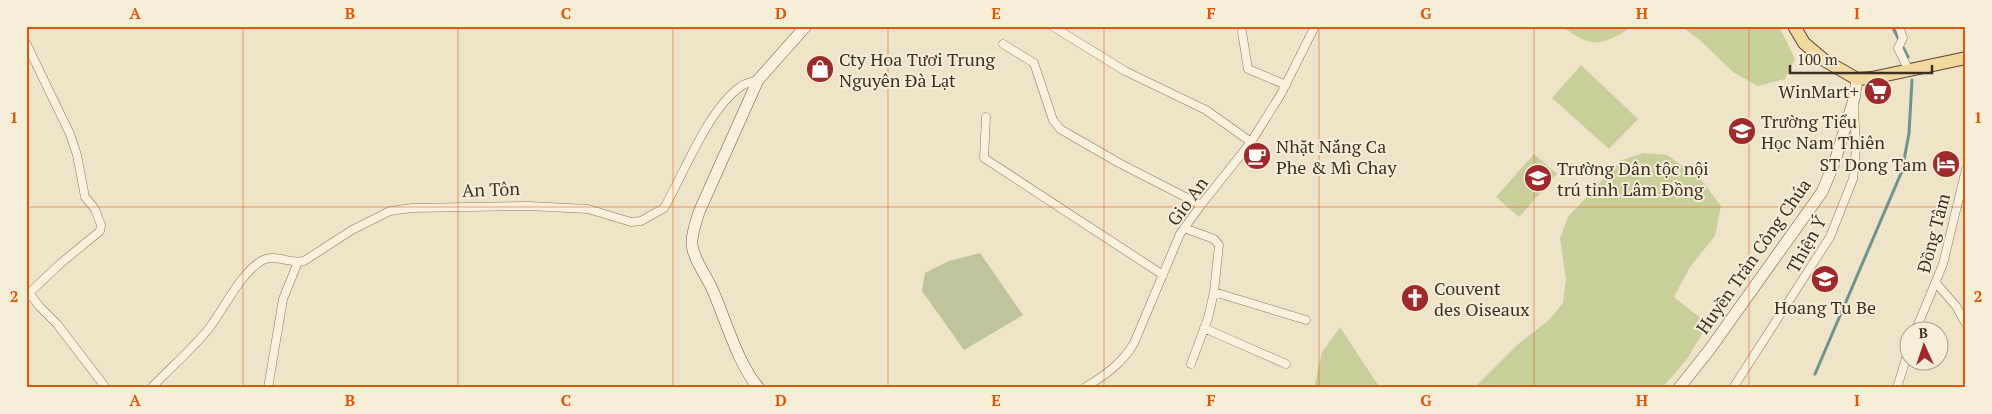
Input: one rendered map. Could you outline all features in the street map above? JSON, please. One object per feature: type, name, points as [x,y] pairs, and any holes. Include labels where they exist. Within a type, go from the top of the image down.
[{"type":"main road","name":"An Tôn","points":[[758,80],[806,26]]},
{"type":"main road","points":[[1794,26],[1804,42],[1824,60],[1857,79],[1872,78],[1966,58]]},
{"type":"main road","name":"Huyền Trân Công Chúa","points":[[1680,388],[1716,341],[1822,192],[1835,161],[1854,98],[1857,79]]},
{"type":"main road","points":[[758,80],[699,212],[692,234],[692,245],[741,358],[752,381],[759,388]]},
{"type":"street","points":[[1052,26],[1124,71],[1206,110],[1251,142]]},
{"type":"street","name":"Gio An","points":[[1084,388],[1114,368],[1127,356],[1180,234],[1251,142],[1286,85],[1315,26]]},
{"type":"street","points":[[1899,26],[1903,38],[1898,48],[1908,70]]},
{"type":"street","points":[[1242,32],[1248,69],[1286,85]]},
{"type":"street","points":[[26,43],[70,134],[77,155],[85,197],[95,209],[101,225],[100,231],[61,263],[28,294],[57,324],[106,388]]},
{"type":"street","points":[[1003,44],[1034,63],[1053,120],[1060,129],[1119,163],[1201,205]]},
{"type":"street","name":"An Tôn","points":[[298,262],[380,215],[390,211],[412,208],[529,206],[588,209],[631,222],[641,221],[664,208],[709,124],[725,102],[741,86],[758,80]]},
{"type":"street","name":"Thiện Ý","points":[[1733,388],[1830,237],[1854,179],[1856,167],[1854,98]]},
{"type":"street","points":[[986,117],[984,158],[1163,275]]},
{"type":"street","name":"Đồng Tâm","points":[[1919,322],[1943,264],[1966,169]]},
{"type":"street","points":[[1184,228],[1214,239],[1219,245],[1214,292],[1204,328],[1190,364]]},
{"type":"street","points":[[151,388],[209,328],[246,275],[263,260],[271,258],[298,262],[283,299],[268,388]]},
{"type":"street","points":[[1936,283],[1956,306],[1966,324]]},
{"type":"street","points":[[1214,292],[1306,320]]},
{"type":"street","points":[[1204,328],[1286,364]]},
{"type":"street","points":[[1897,388],[1902,372]]},
{"type":"green space","points":[[1562,26],[1633,26],[1613,38],[1597,42],[1581,39]]},
{"type":"green space","points":[[1681,26],[1779,26],[1795,59],[1785,79],[1758,86],[1733,72],[1701,41]]},
{"type":"green space","points":[[1581,65],[1638,119],[1609,149],[1552,98]]},
{"type":"green space","points":[[1643,153],[1667,155],[1700,178],[1721,206],[1715,236],[1690,267],[1674,297],[1708,324],[1687,359],[1662,388],[1474,388],[1517,345],[1549,320],[1563,303],[1566,279],[1560,238],[1568,217],[1620,161]]},
{"type":"green space","points":[[1534,154],[1557,174],[1519,217],[1496,197]]},
{"type":"green space","points":[[980,253],[1023,315],[964,350],[922,291],[925,273],[949,261]]},
{"type":"green space","points":[[1340,327],[1380,388],[1314,388],[1322,352]]},
{"type":"waterway","points":[[1892,26],[1908,57]]},
{"type":"waterway","points":[[1815,374],[1902,171],[1909,133],[1912,80]]},
{"type":"place","name":"Cty Hoa Tươi Trung Nguyên Đà Lạt","points":[[820,69]]},
{"type":"place","name":"WinMart+","points":[[1878,91]]},
{"type":"place","name":"Trường Tiểu Học Nam Thiên","points":[[1742,131]]},
{"type":"place","name":"Nhặt Nắng Ca Phe & Mì Chay","points":[[1257,156]]},
{"type":"place","name":"ST Dong Tam","points":[[1946,164]]},
{"type":"place","name":"Trường Dân tộc nội trú tỉnh Lâm Đồng","points":[[1538,178]]},
{"type":"place","name":"Hoang Tu Be","points":[[1825,279]]},
{"type":"place","name":"Couvent des Oiseaux","points":[[1415,298]]}]
